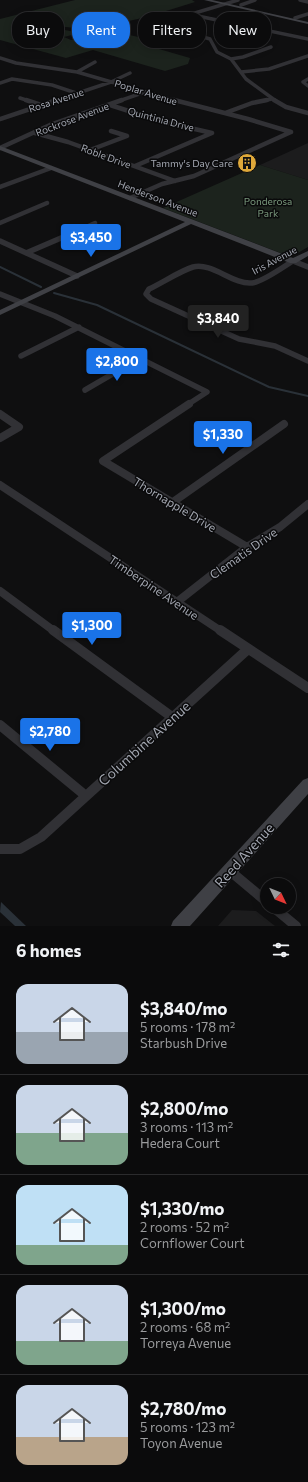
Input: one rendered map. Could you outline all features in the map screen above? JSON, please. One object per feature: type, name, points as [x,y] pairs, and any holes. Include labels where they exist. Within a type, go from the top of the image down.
[{"type":"street","points":[[206,0],[308,23]]},
{"type":"street","points":[[199,12],[238,0]]},
{"type":"street","points":[[241,5],[255,0]]},
{"type":"street","points":[[300,0],[308,2]]},
{"type":"street","points":[[295,18],[308,15]]},
{"type":"street","points":[[206,17],[308,39]]},
{"type":"street","points":[[206,37],[208,38],[217,52],[231,59],[246,79],[272,99],[286,107],[308,113]]},
{"type":"street","points":[[231,59],[243,57],[268,48]]},
{"type":"street","points":[[241,72],[269,69],[308,56]]},
{"type":"street","name":"Poplar Avenue","points":[[0,58],[16,63],[77,72],[291,132],[194,176],[176,181]]},
{"type":"street","points":[[16,63],[26,58]]},
{"type":"street","points":[[77,72],[95,62]]},
{"type":"street","name":"Rosa Avenue","points":[[1,117],[111,82],[130,73]]},
{"type":"street","points":[[0,83],[12,79],[52,85],[76,93]]},
{"type":"street","points":[[308,79],[302,82],[308,86]]},
{"type":"street","name":"Rockrose Avenue","points":[[0,148],[50,125],[146,92]]},
{"type":"street","points":[[20,98],[41,105]]},
{"type":"street","points":[[225,113],[252,103],[272,99]]},
{"type":"street","name":"Quintinia Drive","points":[[110,105],[160,121],[212,133],[135,166]]},
{"type":"street","points":[[90,150],[127,136],[111,131]]},
{"type":"street","name":"Roble Drive","points":[[35,133],[68,142],[176,181]]},
{"type":"street","name":"Henderson Avenue","points":[[0,148],[308,267]]},
{"type":"street","points":[[0,187],[51,168]]},
{"type":"street","points":[[130,198],[162,184],[176,181]]},
{"type":"street","points":[[0,223],[47,203]]},
{"type":"street","points":[[0,313],[190,222]]},
{"type":"street","points":[[26,253],[95,223]]},
{"type":"street","points":[[0,241],[77,276]]},
{"type":"street","name":"Iris Avenue","points":[[308,253],[259,281],[249,283],[239,281],[207,268],[198,267],[189,269],[150,289],[146,294],[152,299],[238,339],[276,346],[308,361]]},
{"type":"street","points":[[0,294],[55,316],[140,358]]},
{"type":"street","points":[[21,356],[79,327]]},
{"type":"street","points":[[85,390],[140,358]]},
{"type":"street","name":"Thornapple Drive","points":[[140,358],[207,392],[103,461],[247,547]]},
{"type":"street","points":[[0,414],[14,422],[19,427],[0,438]]},
{"type":"street","points":[[173,502],[284,424]]},
{"type":"street","name":"Timberpine Avenue","points":[[0,485],[308,688]]},
{"type":"street","name":"Clematis Drive","points":[[177,602],[247,547],[280,527],[308,504]]},
{"type":"street","points":[[0,591],[172,717]]},
{"type":"street","name":"Columbine Avenue","points":[[0,849],[20,849],[41,837],[248,649]]},
{"type":"street","points":[[0,725],[86,796]]},
{"type":"street","name":"Reed Avenue","points":[[179,926],[308,784]]},
{"type":"street","points":[[230,871],[260,896]]},
{"type":"street","points":[[281,914],[296,926]]},
{"type":"shaded area","points":[[308,143],[308,180],[260,165]]},
{"type":"shaded area","points":[[1,902],[26,926],[15,926],[0,912]]},
{"type":"shaded area","points":[[232,910],[256,911],[275,926],[218,926]]},
{"type":"green space","points":[[75,0],[192,0],[195,2],[161,12],[138,12],[138,18],[130,20],[130,12],[72,12],[72,28],[64,27],[64,12],[28,12]]},
{"type":"green space","points":[[12,16],[12,43],[0,40],[0,19]]},
{"type":"green space","points":[[64,30],[72,31],[72,35],[64,37]]},
{"type":"green space","points":[[130,35],[138,37],[138,48],[159,48],[190,58],[188,64],[165,71],[93,50],[66,58],[29,48],[64,48],[64,37],[72,40],[72,48],[130,48]]},
{"type":"green space","name":"Ponderosa Park","points":[[260,165],[308,180],[308,247],[291,257],[163,208]]},
{"type":"waterway","points":[[0,267],[41,287]]},
{"type":"waterway","points":[[54,293],[97,305],[269,387],[308,396]]},
{"type":"place","name":"Tammy's Day Care","points":[[247,163]]}]
